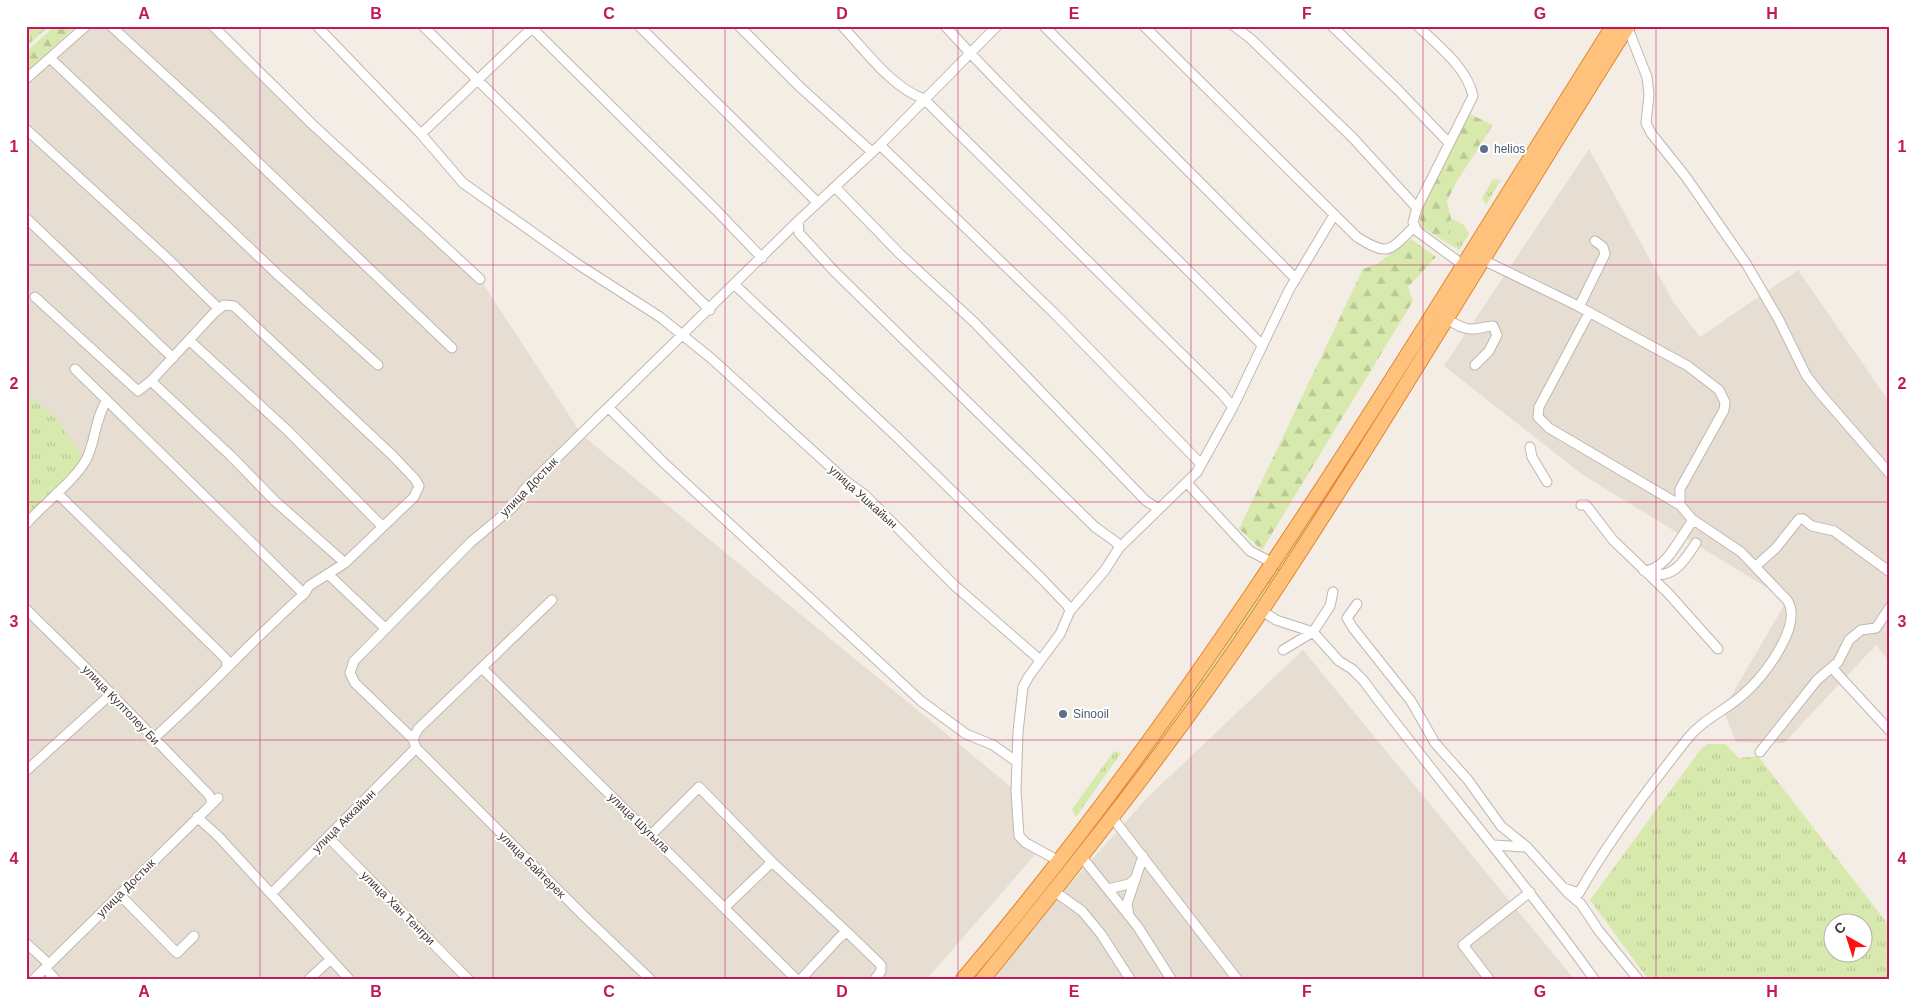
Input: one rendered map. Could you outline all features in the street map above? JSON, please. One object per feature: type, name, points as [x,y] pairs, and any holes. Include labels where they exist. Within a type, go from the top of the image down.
[{"type":"highway","points":[[983,979],[1054,891],[1070,858],[1273,563],[1613,26]]},
{"type":"highway","points":[[963,979],[1070,858],[1112,817],[1166,746],[1262,610],[1345,482],[1628,26]]},
{"type":"street","points":[[26,79],[86,26]]},
{"type":"street","points":[[111,26],[220,126],[452,348]]},
{"type":"street","points":[[212,26],[312,124],[480,279]]},
{"type":"street","name":"улица Ушкайын","points":[[317,26],[421,134],[464,183],[576,263],[660,317],[683,336],[738,382],[847,482],[864,495],[954,584],[1040,660]]},
{"type":"street","points":[[423,26],[710,310]]},
{"type":"street","points":[[639,26],[817,202]]},
{"type":"street","points":[[739,26],[800,87],[872,152]]},
{"type":"street","points":[[842,26],[899,85],[910,94],[924,99],[1233,407]]},
{"type":"street","points":[[945,26],[1020,107],[1070,152],[1262,345]]},
{"type":"street","name":"улица Достык","points":[[413,739],[355,683],[350,673],[354,661],[471,542],[513,507],[524,490],[735,286],[817,202],[880,145],[997,26]]},
{"type":"street","points":[[1044,26],[1296,279]]},
{"type":"street","points":[[1144,26],[1334,215],[1357,237],[1377,250],[1394,246],[1414,227],[1416,208],[1473,96],[1471,87],[1450,57],[1418,26]]},
{"type":"street","points":[[1234,26],[1346,131],[1400,187],[1416,208]]},
{"type":"street","points":[[1332,26],[1398,90],[1449,144]]},
{"type":"street","points":[[1628,26],[1647,76],[1646,123],[1651,133],[1686,177],[1747,266],[1806,374],[1819,392],[1890,474]]},
{"type":"street","points":[[421,134],[532,27],[762,258]]},
{"type":"street","points":[[50,58],[278,275],[378,365]]},
{"type":"street","points":[[26,129],[220,309]]},
{"type":"street","points":[[880,145],[1054,313],[1201,464]]},
{"type":"street","points":[[835,187],[900,254],[974,322],[1146,501],[1159,509]]},
{"type":"street","points":[[1171,979],[1130,916],[1108,889],[1070,858],[1026,844],[1019,836],[1016,790],[1023,687],[1040,660],[1060,634],[1070,611],[1105,570],[1119,548],[1187,483],[1201,464],[1233,407],[1262,345],[1314,245],[1334,215]]},
{"type":"street","points":[[26,218],[173,358]]},
{"type":"street","points":[[798,221],[799,233],[834,271],[1095,527],[1116,542],[1119,548]]},
{"type":"street","points":[[1414,227],[1463,265]]},
{"type":"street","points":[[1579,307],[1605,254],[1603,247],[1595,241]]},
{"type":"street","points":[[1483,260],[1579,307],[1688,366],[1709,380],[1718,390],[1725,402],[1724,410],[1680,488],[1680,505]]},
{"type":"street","points":[[735,286],[900,440],[1041,578],[1067,605],[1070,611]]},
{"type":"street","points":[[35,297],[130,386],[138,391],[151,381],[224,305],[234,306],[392,455],[415,479],[419,486],[414,497],[345,562],[309,586],[304,594],[262,631],[154,738]]},
{"type":"street","points":[[1564,888],[1579,893],[1617,836],[1690,736],[1707,720],[1747,691],[1772,661],[1790,628],[1792,606],[1741,552],[1692,519],[1680,505],[1549,428],[1538,416],[1539,407],[1589,313]]},
{"type":"street","points":[[1446,319],[1464,328],[1474,330],[1482,326],[1493,326],[1497,335],[1489,351],[1475,365]]},
{"type":"street","points":[[190,341],[287,430],[382,526]]},
{"type":"street","points":[[76,369],[304,594]]},
{"type":"street","points":[[151,381],[231,456],[275,501],[345,562]]},
{"type":"street","points":[[26,524],[58,493],[86,460],[99,412],[107,400]]},
{"type":"street","points":[[609,408],[664,463],[921,701],[966,734],[993,745],[1017,762]]},
{"type":"street","points":[[1530,447],[1532,457],[1547,482]]},
{"type":"street","points":[[1187,483],[1250,551],[1273,563]]},
{"type":"street","points":[[58,493],[226,659],[227,666]]},
{"type":"street","points":[[1581,505],[1586,505],[1613,540],[1668,593],[1718,648]]},
{"type":"street","points":[[1756,566],[1776,548],[1799,520],[1803,519],[1812,526],[1834,531],[1890,572]]},
{"type":"street","points":[[1644,571],[1657,568],[1664,561],[1691,523]]},
{"type":"street","points":[[1644,571],[1664,575],[1673,571],[1682,564],[1696,543]]},
{"type":"street","points":[[328,574],[386,629]]},
{"type":"street","points":[[1283,650],[1313,632],[1330,606],[1332,592]]},
{"type":"street","points":[[416,748],[413,739],[418,729],[552,600]]},
{"type":"street","points":[[1357,604],[1347,618],[1411,701],[1435,743],[1468,780],[1501,826],[1527,847],[1581,904],[1599,931],[1638,979]]},
{"type":"street","points":[[1760,752],[1817,680],[1838,662],[1849,640],[1861,630],[1876,628],[1890,607]]},
{"type":"street","name":"улица Култолеу Би","points":[[26,609],[215,800]]},
{"type":"street","points":[[1262,610],[1276,620],[1313,632],[1339,661],[1352,669],[1363,680],[1427,765],[1494,845],[1594,979]]},
{"type":"street","name":"улица Шугыла","points":[[482,668],[796,979]]},
{"type":"street","points":[[1832,668],[1890,731]]},
{"type":"street","points":[[27,768],[111,694]]},
{"type":"street","name":"улица Аккайын","points":[[271,894],[416,748]]},
{"type":"street","name":"улица Байтерек","points":[[416,748],[584,916],[650,979]]},
{"type":"street","points":[[652,835],[699,787],[772,862],[837,920],[847,932],[851,933],[881,965],[875,979]]},
{"type":"street","name":"улица Достык","points":[[34,979],[215,800]]},
{"type":"street","points":[[197,817],[350,979]]},
{"type":"street","points":[[1112,817],[1237,979]]},
{"type":"street","name":"улица Хан Тенгри","points":[[328,837],[468,979]]},
{"type":"street","points":[[1494,845],[1527,847]]},
{"type":"street","points":[[1130,916],[1128,904],[1143,856]]},
{"type":"street","points":[[725,907],[772,862]]},
{"type":"street","points":[[1108,889],[1129,884],[1137,878]]},
{"type":"street","points":[[1054,891],[1082,911],[1101,934],[1130,979]]},
{"type":"street","points":[[1489,979],[1463,945],[1530,892]]},
{"type":"street","points":[[119,894],[177,953],[194,936]]},
{"type":"street","points":[[801,979],[840,937],[847,932]]},
{"type":"street","points":[[26,943],[47,966],[55,979]]},
{"type":"street","points":[[309,979],[331,959]]},
{"type":"shaded area","points":[[86,26],[222,26],[244,56],[480,279],[582,435],[1016,791],[1019,836],[1040,849],[927,979],[26,979],[26,79]]},
{"type":"shaded area","points":[[1589,149],[1674,303],[1700,337],[1798,270],[1890,403],[1890,663],[1876,645],[1784,743],[1736,742],[1723,710],[1787,600],[1583,475],[1444,366]]},
{"type":"shaded area","points":[[1303,650],[1574,979],[985,979],[1148,797]]},
{"type":"green space","points":[[26,26],[49,26],[26,47]]},
{"type":"green space","points":[[55,26],[76,26],[26,74],[26,52]]},
{"type":"green space","points":[[1470,114],[1493,125],[1457,181],[1447,201],[1451,218],[1446,239],[1436,236],[1421,226],[1419,212]]},
{"type":"green space","points":[[1493,179],[1501,180],[1486,205],[1482,198]]},
{"type":"green space","points":[[1451,218],[1464,225],[1469,234],[1459,250],[1436,236],[1446,239]]},
{"type":"green space","points":[[1411,239],[1436,257],[1408,287],[1413,301],[1262,550],[1239,529],[1363,269],[1377,264]]},
{"type":"green space","points":[[1469,263],[1474,265],[1339,480],[1234,639],[1147,759],[1094,826],[1250,604]]},
{"type":"green space","points":[[26,393],[59,421],[83,459],[26,521]]},
{"type":"green space","points":[[1708,744],[1725,744],[1739,758],[1758,756],[1890,927],[1890,979],[1648,979],[1590,900],[1701,749]]},
{"type":"green space","points":[[1114,751],[1121,753],[1076,817],[1072,809]]},
{"type":"place","name":"helios","points":[[1484,149]]},
{"type":"place","name":"Sinooil","points":[[1063,714]]}]
